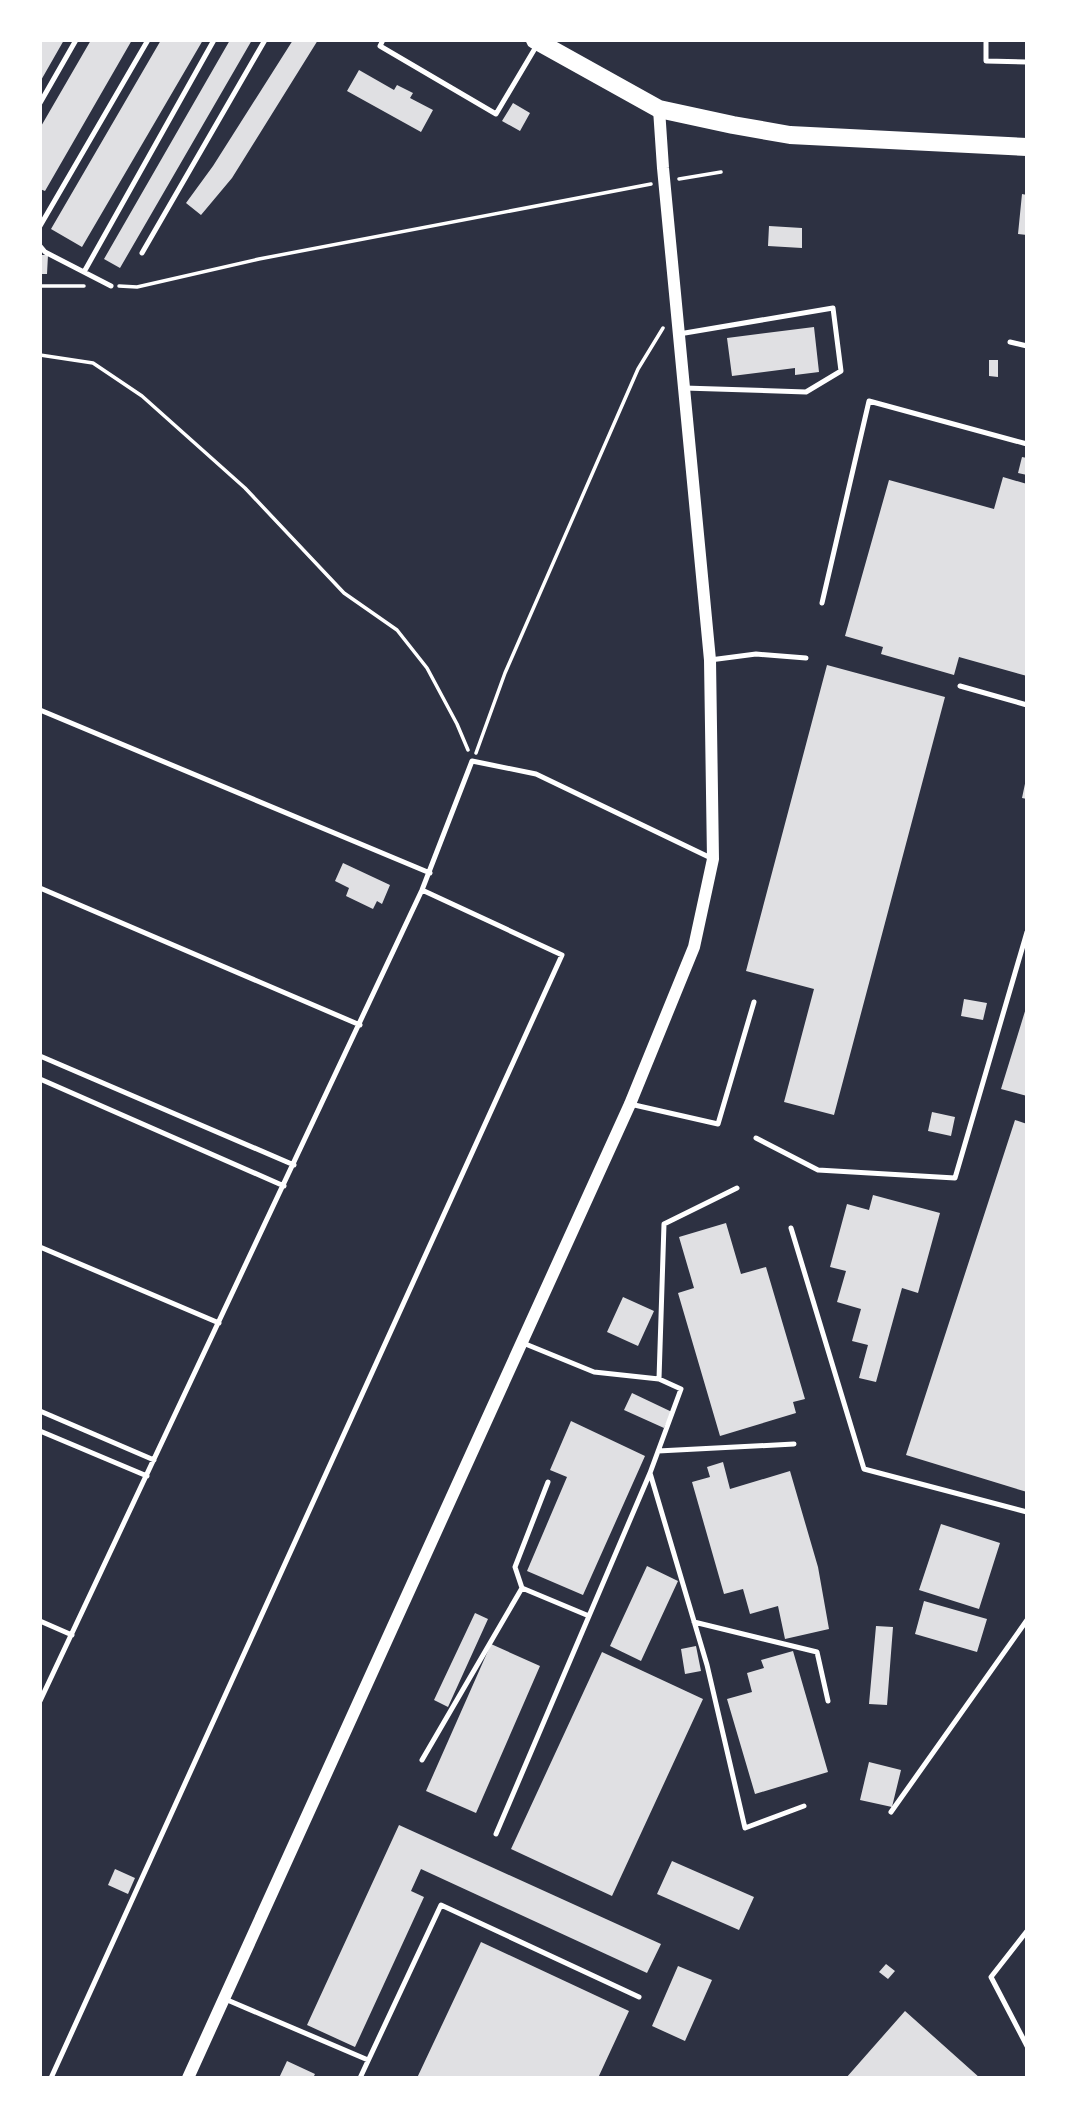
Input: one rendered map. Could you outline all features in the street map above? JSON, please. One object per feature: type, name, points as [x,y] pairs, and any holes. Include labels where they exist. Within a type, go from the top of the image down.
[{"type":"main road","points":[[536,41],[659,108],[733,125],[790,135],[1027,147]]},
{"type":"street","points":[[188,2078],[630,1104],[694,947],[713,859],[710,660],[659,108]]},
{"type":"lane","points":[[40,103],[76,40]]},
{"type":"lane","points":[[40,226],[149,40]]},
{"type":"lane","points":[[84,272],[214,40]]},
{"type":"lane","points":[[142,253],[265,40]]},
{"type":"lane","points":[[383,40],[380,46],[496,114],[536,41]]},
{"type":"lane","points":[[986,40],[986,61],[1027,62]]},
{"type":"lane","points":[[40,246],[43,251],[111,286]]},
{"type":"lane","points":[[679,334],[833,309],[841,371],[806,392],[684,388]]},
{"type":"lane","points":[[1010,342],[1027,346]]},
{"type":"lane","points":[[822,603],[869,401],[1027,444]]},
{"type":"lane","points":[[710,660],[756,654],[806,659]]},
{"type":"lane","points":[[960,686],[1027,705]]},
{"type":"lane","points":[[40,710],[430,873]]},
{"type":"lane","points":[[40,1701],[430,873],[472,761],[536,774],[713,859]]},
{"type":"lane","points":[[40,888],[360,1025]]},
{"type":"lane","points":[[51,2078],[562,956],[422,890]]},
{"type":"lane","points":[[755,1138],[818,1170],[954,1178],[1027,932]]},
{"type":"lane","points":[[630,1104],[718,1124],[754,1002]]},
{"type":"lane","points":[[40,1056],[293,1165]]},
{"type":"lane","points":[[40,1079],[284,1186]]},
{"type":"lane","points":[[659,1379],[664,1224],[737,1188]]},
{"type":"lane","points":[[791,1228],[864,1469],[1027,1512]]},
{"type":"lane","points":[[40,1247],[219,1323]]},
{"type":"lane","points":[[496,1835],[650,1473],[681,1389],[659,1379],[594,1372],[523,1343]]},
{"type":"lane","points":[[40,1411],[154,1460]]},
{"type":"lane","points":[[40,1431],[147,1476]]},
{"type":"lane","points":[[658,1451],[794,1444]]},
{"type":"lane","points":[[650,1473],[707,1665],[745,1828],[804,1807]]},
{"type":"lane","points":[[422,1760],[522,1588],[515,1567],[548,1482]]},
{"type":"lane","points":[[522,1588],[589,1616]]},
{"type":"lane","points":[[891,1812],[1027,1620]]},
{"type":"lane","points":[[40,1621],[72,1634]]},
{"type":"lane","points":[[694,1622],[817,1652],[828,1701]]},
{"type":"lane","points":[[360,2078],[441,1905],[639,1997]]},
{"type":"lane","points":[[1027,1931],[991,1976],[1027,2046]]},
{"type":"lane","points":[[225,1998],[368,2060]]},
{"type":"path","points":[[40,286],[137,287],[259,259],[721,172]]},
{"type":"path","points":[[472,761],[505,673],[638,369],[676,307]]},
{"type":"path","points":[[40,355],[93,363],[142,396],[245,488],[344,593],[397,630],[427,668],[457,724],[472,761]]},
{"type":"building","points":[[40,40],[64,40],[40,82]]},
{"type":"building","points":[[91,40],[132,40],[45,191],[40,189],[40,128]]},
{"type":"building","points":[[161,40],[203,40],[82,247],[51,229]]},
{"type":"building","points":[[230,40],[252,40],[120,268],[104,259]]},
{"type":"building","points":[[293,40],[318,40],[232,178],[201,215],[186,203],[213,166]]},
{"type":"building","points":[[359,70],[394,90],[397,85],[413,93],[410,98],[433,110],[421,132],[347,91]]},
{"type":"building","points":[[513,103],[530,113],[520,131],[502,121]]},
{"type":"building","points":[[1022,194],[1027,195],[1027,235],[1018,234]]},
{"type":"building","points":[[769,226],[802,228],[802,248],[768,246]]},
{"type":"building","points":[[40,255],[48,255],[47,274],[40,274]]},
{"type":"building","points":[[814,327],[819,372],[795,375],[795,368],[732,376],[727,338]]},
{"type":"building","points":[[989,360],[998,360],[998,377],[989,376]]},
{"type":"building","points":[[1022,457],[1027,458],[1027,475],[1018,473]]},
{"type":"building","points":[[1003,477],[1027,484],[1027,676],[959,657],[954,675],[881,654],[883,647],[845,636],[889,480],[994,509]]},
{"type":"building","points":[[827,665],[945,697],[834,1115],[784,1102],[814,989],[746,971]]},
{"type":"building","points":[[1027,779],[1027,799],[1022,798]]},
{"type":"building","points":[[343,863],[390,885],[382,904],[377,901],[373,909],[346,896],[349,888],[335,881]]},
{"type":"building","points":[[964,999],[987,1003],[983,1020],[961,1016]]},
{"type":"building","points":[[1027,1008],[1027,1096],[1001,1089]]},
{"type":"building","points":[[932,1112],[955,1117],[951,1136],[928,1131]]},
{"type":"building","points":[[1015,1120],[1027,1124],[1027,1492],[906,1455]]},
{"type":"building","points":[[873,1195],[940,1213],[918,1293],[902,1288],[876,1382],[859,1378],[868,1345],[852,1341],[861,1309],[837,1302],[846,1271],[830,1267],[847,1204],[869,1210]]},
{"type":"building","points":[[726,1223],[741,1274],[766,1267],[805,1399],[793,1402],[796,1413],[720,1436],[678,1293],[694,1288],[679,1237]]},
{"type":"building","points":[[623,1297],[654,1311],[638,1346],[607,1332]]},
{"type":"building","points":[[632,1393],[672,1412],[664,1428],[624,1410]]},
{"type":"building","points":[[571,1421],[645,1456],[583,1595],[527,1571],[567,1477],[550,1470]]},
{"type":"building","points":[[723,1462],[730,1489],[790,1471],[818,1567],[829,1629],[785,1639],[778,1606],[750,1614],[743,1589],[724,1594],[692,1482],[710,1477],[707,1467]]},
{"type":"building","points":[[941,1524],[1000,1543],[979,1609],[919,1590]]},
{"type":"building","points":[[647,1566],[678,1581],[641,1661],[610,1646]]},
{"type":"building","points":[[924,1601],[987,1619],[977,1652],[915,1634]]},
{"type":"building","points":[[475,1613],[488,1619],[448,1707],[434,1700]]},
{"type":"building","points":[[876,1626],[893,1627],[887,1705],[869,1704]]},
{"type":"building","points":[[491,1644],[540,1666],[476,1813],[426,1791]]},
{"type":"building","points":[[696,1646],[701,1671],[685,1674],[681,1649]]},
{"type":"building","points":[[793,1651],[828,1772],[755,1794],[727,1699],[752,1692],[747,1673],[764,1668],[761,1660]]},
{"type":"building","points":[[602,1652],[703,1699],[612,1896],[511,1849]]},
{"type":"building","points":[[869,1762],[901,1770],[892,1807],[860,1800]]},
{"type":"building","points":[[399,1825],[661,1944],[647,1973],[421,1869],[411,1891],[424,1897],[355,2047],[307,2025]]},
{"type":"building","points":[[672,1861],[754,1897],[739,1930],[657,1894]]},
{"type":"building","points":[[115,1869],[135,1878],[128,1894],[108,1885]]},
{"type":"building","points":[[481,1942],[629,2011],[598,2078],[417,2078]]},
{"type":"building","points":[[886,1964],[895,1971],[888,1979],[879,1972]]},
{"type":"building","points":[[678,1966],[712,1980],[685,2041],[652,2026]]},
{"type":"building","points":[[905,2011],[980,2078],[846,2078]]},
{"type":"building","points":[[287,2061],[315,2074],[313,2078],[279,2078]]}]
